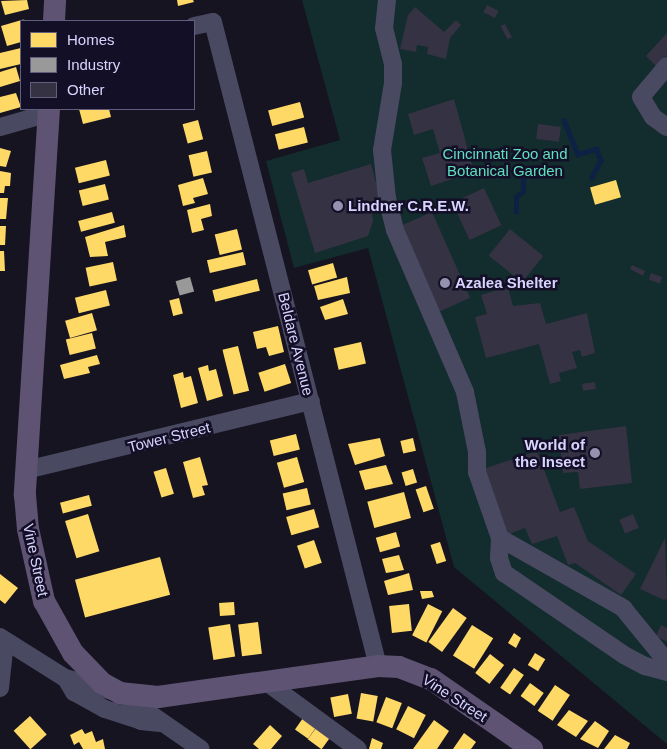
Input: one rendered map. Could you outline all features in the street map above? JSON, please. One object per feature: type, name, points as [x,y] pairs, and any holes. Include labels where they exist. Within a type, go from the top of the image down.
[{"type":"main road","points":[[54,20],[55,0]]},
{"type":"main road","name":"Vine Street","points":[[49,111],[26,470],[28,529],[44,601],[72,653],[102,683],[120,693],[158,697],[378,666],[399,667],[431,679],[532,749]]},
{"type":"street","points":[[386,0],[384,28],[393,64],[393,83],[382,150],[387,198],[396,230],[465,392],[477,452],[477,472],[500,538],[499,558],[504,573],[624,655],[645,666],[667,672]]},
{"type":"street","name":"Beldare Avenue","points":[[195,26],[213,22],[378,666]]},
{"type":"street","points":[[667,66],[641,97],[653,117],[667,127]]},
{"type":"street","points":[[0,127],[49,111]]},
{"type":"street","name":"Tower Street","points":[[26,470],[311,401]]},
{"type":"street","points":[[500,538],[623,608],[667,662]]},
{"type":"street","points":[[0,688],[3,639],[65,678],[120,693],[201,749]]},
{"type":"street","points":[[65,678],[74,692],[105,708],[141,721],[164,723]]},
{"type":"street","points":[[265,681],[358,749]]},
{"type":"green space","name":"Cincinnati Zoo and Botanical Garden","points":[[302,0],[667,0],[667,744],[454,567],[368,248],[294,268],[266,161],[340,140]]},
{"type":"building: Homes","points":[[27,0],[29,9],[5,15],[1,1]]},
{"type":"building: Homes","points":[[177,0],[193,0],[194,2],[178,6]]},
{"type":"building: Homes","points":[[20,20],[20,42],[7,46],[1,26]]},
{"type":"building: Homes","points":[[20,48],[20,64],[0,69],[0,53]]},
{"type":"building: Homes","points":[[16,67],[20,81],[0,87],[0,72]]},
{"type":"building: Homes","points":[[16,93],[20,107],[0,113],[0,97]]},
{"type":"building: Homes","points":[[300,102],[304,117],[272,126],[268,111]]},
{"type":"building: Homes","points":[[79,110],[109,110],[111,117],[83,124]]},
{"type":"building: Homes","points":[[198,120],[203,139],[188,143],[183,124]]},
{"type":"building: Homes","points":[[304,127],[308,143],[279,150],[275,134]]},
{"type":"building: Homes","points":[[0,148],[11,151],[6,167],[0,166]]},
{"type":"building: Homes","points":[[207,151],[212,172],[193,177],[188,155]]},
{"type":"building: Homes","points":[[106,160],[110,176],[79,183],[75,168]]},
{"type":"building: Homes","points":[[0,171],[11,173],[10,186],[5,186],[4,193],[0,193]]},
{"type":"building: Homes","points":[[203,178],[208,194],[193,198],[195,203],[183,206],[178,185]]},
{"type":"building: Homes","points":[[616,180],[621,197],[595,205],[590,187]]},
{"type":"building: Homes","points":[[105,184],[109,200],[83,206],[79,191]]},
{"type":"building: Homes","points":[[0,198],[8,198],[6,219],[0,219]]},
{"type":"building: Homes","points":[[210,204],[212,216],[201,219],[204,230],[192,233],[187,210]]},
{"type":"building: Homes","points":[[112,212],[115,223],[81,232],[78,221]]},
{"type":"building: Homes","points":[[124,225],[126,237],[105,242],[108,256],[90,257],[85,237]]},
{"type":"building: Homes","points":[[0,226],[6,226],[5,245],[0,245]]},
{"type":"building: Homes","points":[[237,229],[242,249],[220,255],[215,235]]},
{"type":"building: Homes","points":[[0,251],[4,251],[5,271],[0,271]]},
{"type":"building: Homes","points":[[243,252],[246,265],[210,273],[207,260]]},
{"type":"building: Homes","points":[[113,262],[117,281],[90,286],[86,268]]},
{"type":"building: Homes","points":[[333,263],[337,277],[312,285],[308,270]]},
{"type":"building: Homes","points":[[347,277],[350,293],[318,300],[314,286]]},
{"type":"building: Homes","points":[[257,279],[260,291],[215,302],[212,290]]},
{"type":"building: Homes","points":[[106,290],[110,306],[79,313],[75,298]]},
{"type":"building: Homes","points":[[179,298],[183,314],[173,316],[169,300]]},
{"type":"building: Homes","points":[[343,299],[348,314],[325,320],[320,307]]},
{"type":"building: Homes","points":[[92,313],[97,330],[70,338],[65,321]]},
{"type":"building: Homes","points":[[278,326],[284,352],[269,356],[266,347],[257,349],[253,332]]},
{"type":"building: Homes","points":[[92,333],[96,349],[70,355],[66,340]]},
{"type":"building: Homes","points":[[361,342],[366,363],[339,370],[334,348]]},
{"type":"building: Homes","points":[[238,346],[249,391],[234,395],[222,350]]},
{"type":"building: Homes","points":[[97,355],[100,364],[88,367],[90,373],[64,379],[60,365]]},
{"type":"building: Homes","points":[[285,364],[291,383],[265,392],[258,373]]},
{"type":"building: Homes","points":[[208,365],[209,371],[216,369],[223,396],[207,401],[198,368]]},
{"type":"building: Homes","points":[[183,372],[184,378],[191,376],[198,403],[181,408],[173,375]]},
{"type":"building: Homes","points":[[296,434],[300,450],[274,456],[270,441]]},
{"type":"building: Homes","points":[[380,438],[385,456],[355,465],[348,444]]},
{"type":"building: Homes","points":[[413,438],[416,451],[403,454],[400,441]]},
{"type":"building: Homes","points":[[200,457],[208,485],[202,486],[205,495],[193,498],[183,462]]},
{"type":"building: Homes","points":[[297,457],[304,482],[284,488],[277,463]]},
{"type":"building: Homes","points":[[386,465],[393,484],[365,490],[359,471]]},
{"type":"building: Homes","points":[[166,468],[174,494],[161,498],[154,472]]},
{"type":"building: Homes","points":[[413,469],[417,482],[406,486],[402,473]]},
{"type":"building: Homes","points":[[426,486],[434,509],[423,512],[416,490]]},
{"type":"building: Homes","points":[[307,488],[311,505],[286,510],[283,494]]},
{"type":"building: Homes","points":[[404,492],[411,518],[374,528],[367,502]]},
{"type":"building: Homes","points":[[89,495],[92,506],[63,513],[60,503]]},
{"type":"building: Homes","points":[[314,509],[319,527],[291,535],[286,517]]},
{"type":"building: Homes","points":[[88,514],[99,551],[76,558],[65,521]]},
{"type":"building: Homes","points":[[396,532],[400,546],[380,552],[376,538]]},
{"type":"building: Homes","points":[[314,540],[322,563],[305,569],[297,546]]},
{"type":"building: Homes","points":[[440,542],[446,561],[437,564],[430,545]]},
{"type":"building: Homes","points":[[399,555],[404,570],[386,573],[382,559]]},
{"type":"building: Homes","points":[[160,557],[170,595],[85,617],[75,580]]},
{"type":"building: Homes","points":[[409,573],[413,590],[388,595],[384,581]]},
{"type":"building: Homes","points":[[0,574],[18,588],[5,604],[0,600]]},
{"type":"building: Homes","points":[[420,591],[432,591],[434,597],[422,599]]},
{"type":"building: Homes","points":[[234,602],[235,615],[220,616],[219,603]]},
{"type":"building: Homes","points":[[409,604],[412,631],[392,633],[389,606]]},
{"type":"building: Homes","points":[[428,604],[442,611],[426,642],[412,635]]},
{"type":"building: Homes","points":[[453,608],[467,618],[442,652],[428,642]]},
{"type":"building: Homes","points":[[258,622],[262,654],[242,656],[238,624]]},
{"type":"building: Homes","points":[[230,624],[235,657],[213,660],[208,627]]},
{"type":"building: Homes","points":[[472,625],[493,638],[474,669],[453,656]]},
{"type":"building: Homes","points":[[514,633],[521,638],[516,648],[508,643]]},
{"type":"building: Homes","points":[[535,653],[545,659],[538,671],[528,665]]},
{"type":"building: Homes","points":[[490,654],[504,665],[489,684],[475,673]]},
{"type":"building: Homes","points":[[514,668],[524,675],[510,695],[500,688]]},
{"type":"building: Homes","points":[[530,683],[544,693],[534,706],[521,696]]},
{"type":"building: Homes","points":[[555,685],[570,695],[553,721],[538,711]]},
{"type":"building: Homes","points":[[361,693],[378,696],[373,722],[356,719]]},
{"type":"building: Homes","points":[[348,694],[352,714],[334,717],[330,697]]},
{"type":"building: Homes","points":[[386,697],[402,703],[392,728],[376,722]]},
{"type":"building: Homes","points":[[408,706],[426,715],[414,738],[396,729]]},
{"type":"building: Homes","points":[[569,710],[588,721],[576,737],[557,725]]},
{"type":"building: Homes","points":[[30,716],[47,735],[30,749],[14,731]]},
{"type":"building: Homes","points":[[303,718],[316,727],[308,739],[295,729]]},
{"type":"building: Homes","points":[[434,720],[449,731],[437,749],[413,749]]},
{"type":"building: Homes","points":[[595,721],[609,731],[598,748],[580,739]]},
{"type":"building: Homes","points":[[270,725],[282,736],[271,749],[259,749],[253,744]]},
{"type":"building: Homes","points":[[316,728],[330,738],[322,749],[308,739]]},
{"type":"building: Homes","points":[[82,729],[85,734],[92,731],[96,742],[103,739],[105,749],[83,749],[79,742],[74,745],[70,735]]},
{"type":"building: Homes","points":[[464,733],[476,742],[471,749],[453,749]]},
{"type":"building: Homes","points":[[615,735],[630,743],[627,749],[604,749]]},
{"type":"building: Homes","points":[[372,738],[383,743],[381,749],[369,749]]},
{"type":"building: Industry","points":[[190,277],[194,291],[180,296],[176,281]]},
{"type":"building: Other","points":[[487,5],[499,11],[495,18],[483,12]]},
{"type":"building: Other","points":[[415,7],[444,32],[456,20],[461,25],[450,38],[446,59],[427,54],[428,47],[417,45],[416,52],[400,49],[408,15]]},
{"type":"building: Other","points":[[505,24],[512,37],[508,40],[501,26]]},
{"type":"building: Other","points":[[667,33],[667,55],[656,66],[646,56]]},
{"type":"building: Other","points":[[454,99],[474,172],[431,186],[422,158],[440,153],[433,129],[414,135],[408,114]]},
{"type":"building: Other","points":[[538,124],[561,127],[559,142],[536,139]]},
{"type":"building: Other","name":"Lindner C.R.E.W.","points":[[371,164],[380,197],[372,214],[373,221],[368,236],[315,253],[291,173],[304,169],[308,183]]},
{"type":"building: Other","points":[[484,188],[501,225],[470,240],[452,203]]},
{"type":"building: Other","points":[[432,212],[470,298],[439,312],[401,226]]},
{"type":"building: Other","points":[[510,229],[543,256],[522,282],[489,255]]},
{"type":"building: Other","points":[[632,265],[645,271],[643,276],[630,269]]},
{"type":"building: Other","points":[[651,273],[662,277],[660,284],[649,280]]},
{"type":"building: Other","points":[[508,287],[513,306],[540,303],[546,324],[587,313],[595,353],[582,357],[580,350],[572,352],[577,368],[559,373],[561,381],[550,384],[539,344],[486,358],[475,317],[487,314],[481,295]]},
{"type":"building: Other","points":[[595,382],[596,389],[583,391],[582,384]]},
{"type":"building: Other","name":"World of the Insect","points":[[626,426],[632,483],[580,489],[578,472],[563,473],[559,435]]},
{"type":"building: Other","points":[[537,451],[560,512],[574,507],[588,541],[636,574],[621,595],[575,563],[568,565],[557,536],[532,544],[525,528],[507,535],[483,469]]},
{"type":"building: Other","points":[[633,514],[639,528],[625,534],[619,520]]},
{"type":"building: Other","points":[[665,538],[667,599],[664,600],[640,589]]},
{"type":"building: Other","points":[[661,625],[667,628],[667,642],[656,636]]},
{"type":"waterway","points":[[564,120],[578,154],[596,149],[601,160],[592,178]]},
{"type":"waterway","points":[[516,212],[516,197],[523,191],[523,175],[541,176]]},
{"type":"place","name":"Lindner C.R.E.W.","points":[[338,206]]},
{"type":"place","name":"Azalea Shelter","points":[[445,283]]},
{"type":"place","name":"World of the Insect","points":[[595,453]]}]
